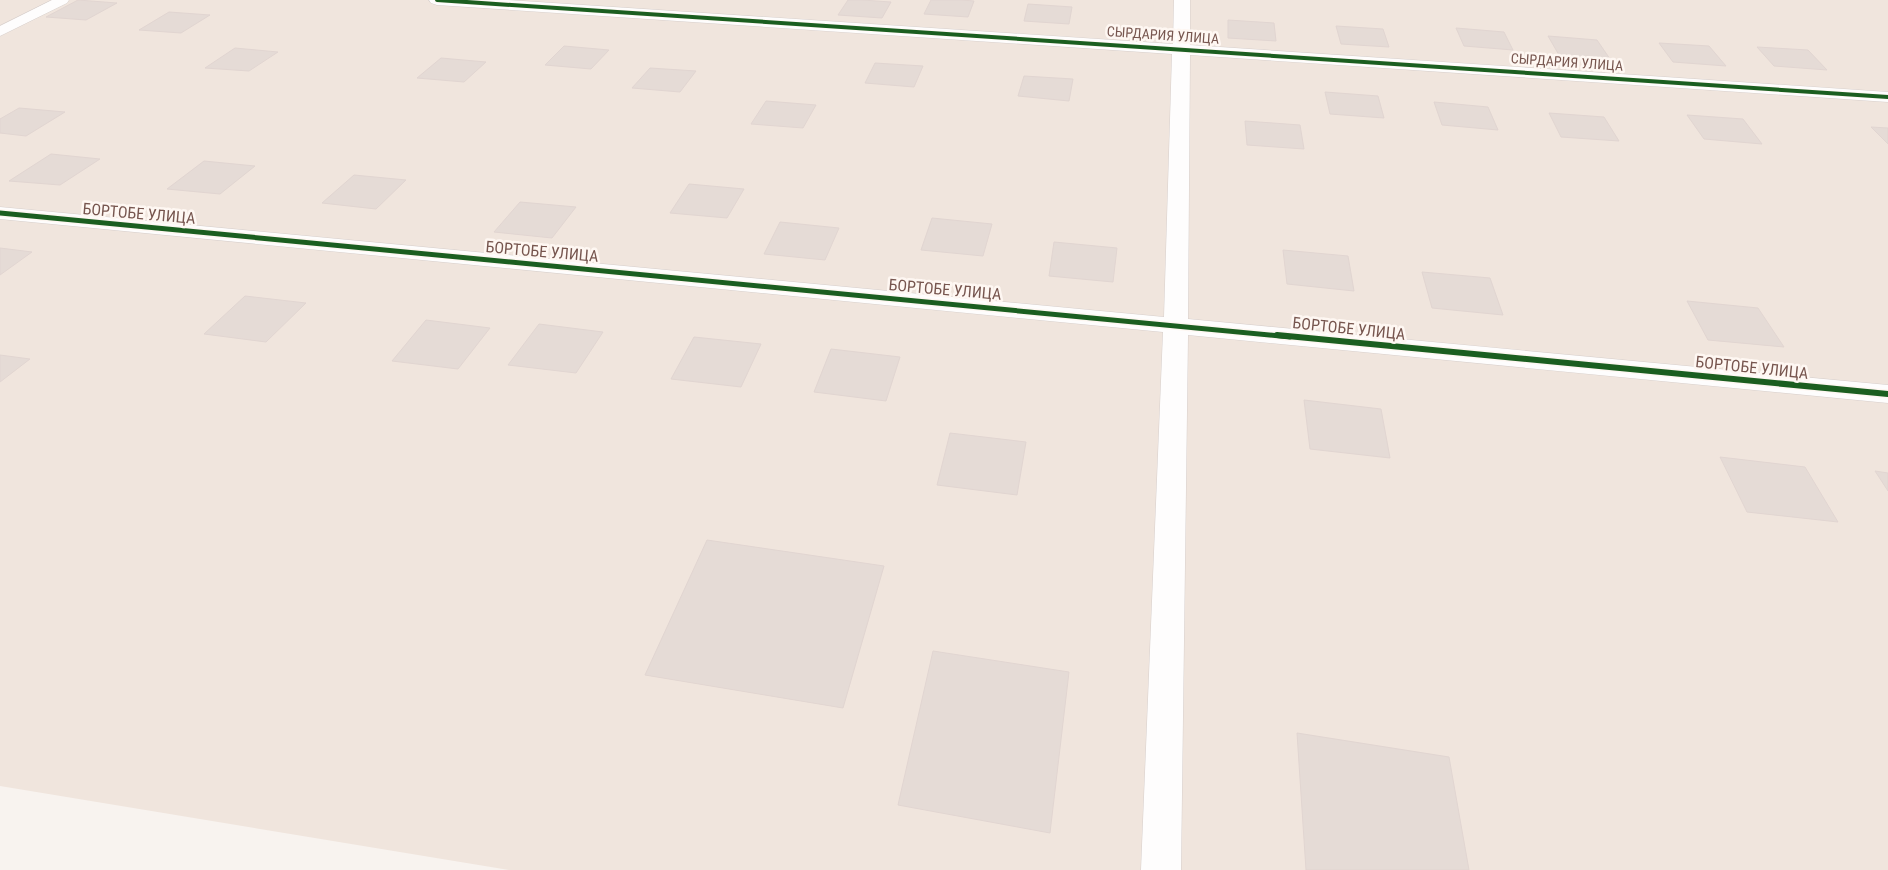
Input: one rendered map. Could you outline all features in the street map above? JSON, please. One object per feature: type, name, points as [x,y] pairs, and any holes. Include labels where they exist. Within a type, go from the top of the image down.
[{"type":"street","name":"СЫРДАРИЯ УЛИЦА","points":[[437,0],[1182,48],[1888,97]]},
{"type":"street","points":[[1161,870],[1176,325],[1182,0]]},
{"type":"street","name":"БОРТОБЕ УЛИЦА","points":[[0,213],[1888,394]]},
{"type":"lane","points":[[0,32],[62,0]]},
{"type":"shaded area","points":[[0,0],[1888,0],[1888,870],[509,870],[0,786]]},
{"type":"building","points":[[78,0],[117,3],[86,20],[46,17]]},
{"type":"building","points":[[848,0],[891,2],[882,18],[838,15]]},
{"type":"building","points":[[931,0],[974,1],[968,17],[924,14]]},
{"type":"building","points":[[1028,4],[1072,7],[1069,24],[1024,21]]},
{"type":"building","points":[[169,12],[210,15],[181,33],[139,30]]},
{"type":"building","points":[[1228,20],[1274,23],[1276,41],[1228,38]]},
{"type":"building","points":[[1336,26],[1383,29],[1389,47],[1341,44]]},
{"type":"building","points":[[1456,28],[1504,32],[1513,50],[1464,46]]},
{"type":"building","points":[[1548,36],[1597,40],[1610,59],[1559,55]]},
{"type":"building","points":[[1659,43],[1709,46],[1726,66],[1673,62]]},
{"type":"building","points":[[564,46],[609,50],[591,69],[545,65]]},
{"type":"building","points":[[1757,47],[1808,50],[1827,70],[1774,66]]},
{"type":"building","points":[[235,48],[278,52],[249,71],[205,68]]},
{"type":"building","points":[[441,58],[486,62],[464,82],[417,78]]},
{"type":"building","points":[[875,63],[923,66],[914,87],[865,83]]},
{"type":"building","points":[[650,68],[696,71],[680,92],[632,88]]},
{"type":"building","points":[[1024,76],[1073,79],[1069,101],[1018,96]]},
{"type":"building","points":[[1325,92],[1378,96],[1384,118],[1330,114]]},
{"type":"building","points":[[766,101],[816,105],[803,128],[751,124]]},
{"type":"building","points":[[1434,102],[1488,107],[1498,130],[1442,125]]},
{"type":"building","points":[[19,108],[65,112],[26,136],[0,133],[0,119]]},
{"type":"building","points":[[1549,113],[1604,117],[1619,141],[1561,137]]},
{"type":"building","points":[[1687,115],[1743,119],[1762,144],[1704,139]]},
{"type":"building","points":[[1245,121],[1300,125],[1304,149],[1247,145]]},
{"type":"building","points":[[1871,127],[1888,128],[1888,144]]},
{"type":"building","points":[[51,154],[100,159],[60,185],[9,181]]},
{"type":"building","points":[[204,161],[255,166],[220,194],[167,189]]},
{"type":"building","points":[[354,175],[406,180],[376,209],[322,203]]},
{"type":"building","points":[[689,184],[744,189],[727,218],[670,213]]},
{"type":"building","points":[[520,202],[576,207],[552,238],[494,232]]},
{"type":"building","points":[[932,218],[992,224],[983,256],[921,250]]},
{"type":"building","points":[[780,222],[839,228],[825,260],[764,254]]},
{"type":"building","points":[[1054,242],[1117,248],[1113,282],[1049,276]]},
{"type":"building","points":[[0,248],[32,252],[0,275]]},
{"type":"building","points":[[1283,250],[1348,256],[1354,291],[1287,284]]},
{"type":"building","points":[[1422,272],[1490,278],[1503,315],[1432,308]]},
{"type":"building","points":[[245,296],[306,303],[266,342],[204,334]]},
{"type":"building","points":[[1687,301],[1758,308],[1784,347],[1708,340]]},
{"type":"building","points":[[426,320],[490,328],[458,369],[392,361]]},
{"type":"building","points":[[539,324],[603,332],[576,373],[508,365]]},
{"type":"building","points":[[694,337],[761,344],[741,387],[671,379]]},
{"type":"building","points":[[831,349],[900,357],[886,401],[814,392]]},
{"type":"building","points":[[0,355],[30,359],[0,382]]},
{"type":"building","points":[[1304,400],[1381,409],[1390,458],[1310,449]]},
{"type":"building","points":[[950,433],[1026,442],[1017,495],[937,485]]},
{"type":"building","points":[[1720,457],[1805,467],[1838,522],[1747,512]]},
{"type":"building","points":[[1875,471],[1888,473],[1888,491]]},
{"type":"building","points":[[707,540],[884,566],[843,708],[645,675]]},
{"type":"building","points":[[933,651],[1069,672],[1050,833],[898,805]]},
{"type":"building","points":[[1297,733],[1449,757],[1469,870],[1306,870]]},
{"type":"cycle path","points":[[437,0],[1888,97]]},
{"type":"cycle path","points":[[0,213],[1888,394]]}]
